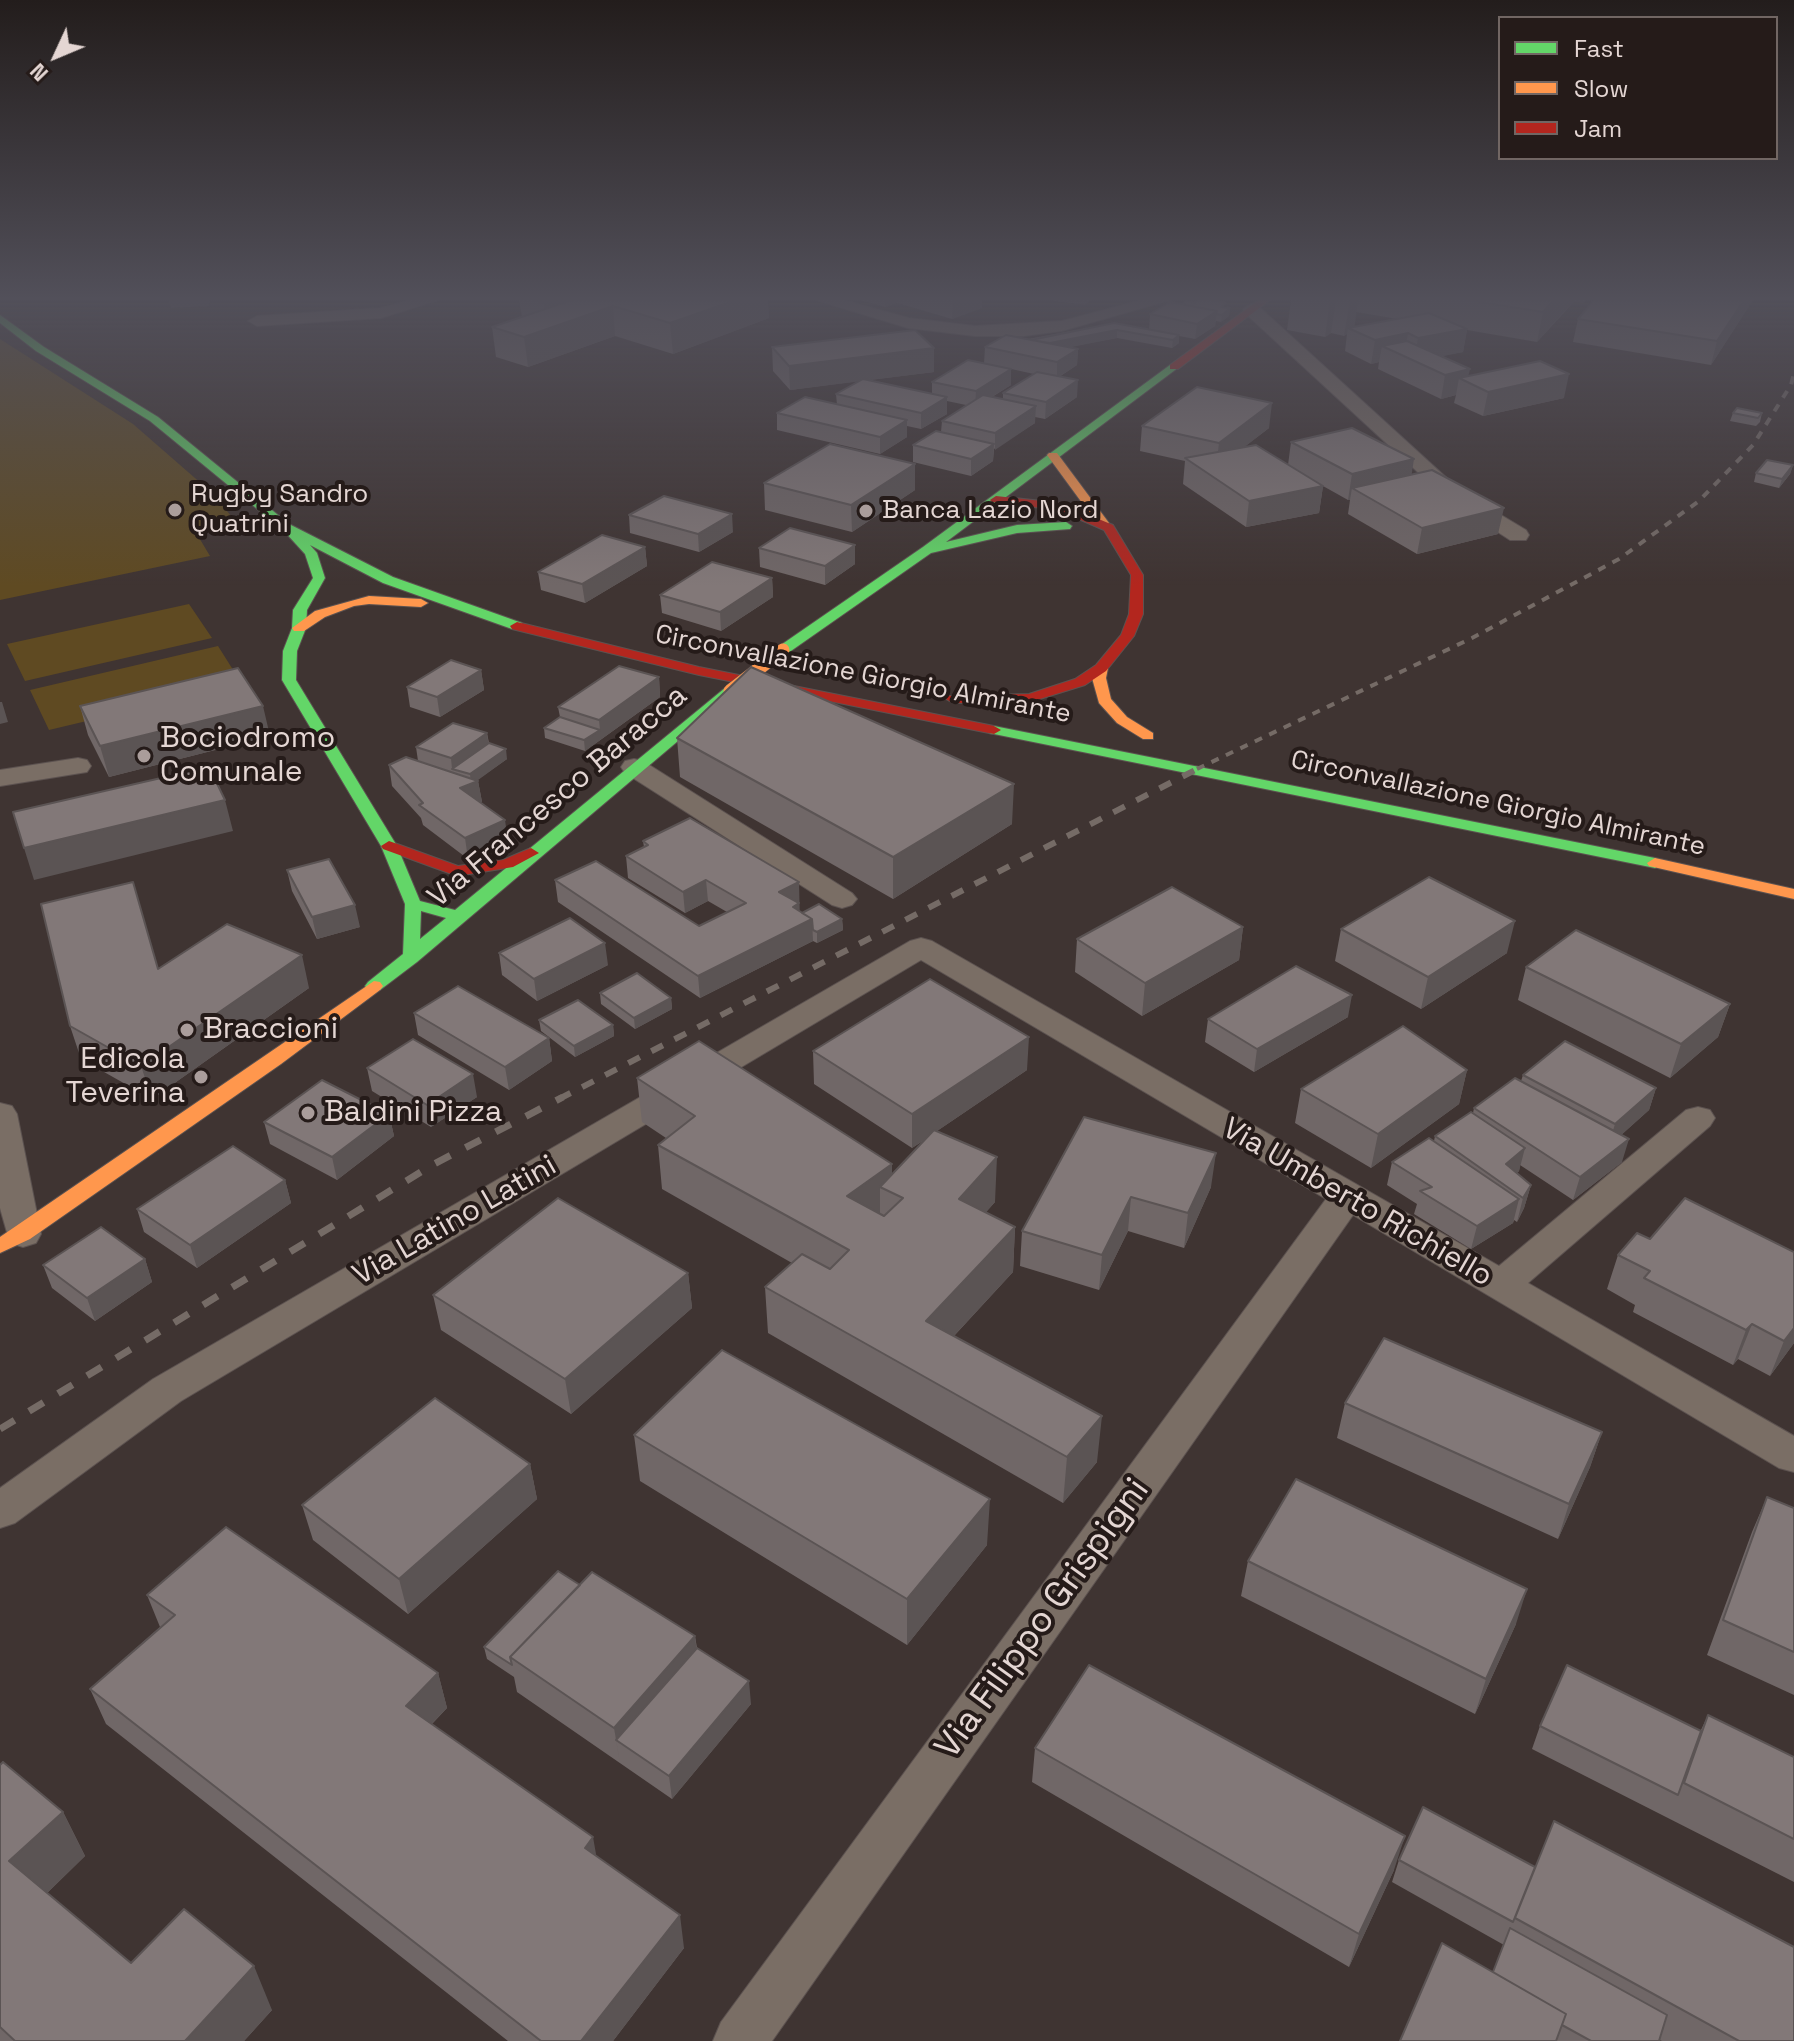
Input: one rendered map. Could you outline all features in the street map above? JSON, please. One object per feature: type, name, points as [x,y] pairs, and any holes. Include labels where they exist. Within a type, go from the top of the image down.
[{"type":"main road","name":"Circonvallazione Giorgio Almirante","points":[[115,395],[154,419],[285,527],[388,580],[558,639],[699,671],[1528,835],[1794,894]]},
{"type":"main road","points":[[149,395],[179,414]]},
{"type":"main road","name":"Via Francesco Baracca","points":[[12,1240],[274,1060],[411,958],[531,853],[730,691],[996,500],[1134,395]]},
{"type":"main road","points":[[1053,455],[1118,541],[1137,575],[1136,614],[1127,636],[1101,668]]},
{"type":"main road","points":[[996,500],[1060,507],[1103,523]]},
{"type":"main road","points":[[996,500],[1118,541]]},
{"type":"main road","points":[[927,550],[1017,529],[1068,526]]},
{"type":"main road","points":[[285,527],[304,544],[317,566],[319,578],[300,610],[299,628],[290,651],[289,680],[389,846],[413,904],[411,958]]},
{"type":"main road","name":"Circonvallazione Giorgio Almirante","points":[[433,576],[522,610],[614,635],[804,672]]},
{"type":"main road","points":[[299,628],[334,608],[369,600],[458,606]]},
{"type":"main road","name":"Circonvallazione Giorgio Almirante","points":[[1044,717],[939,698],[985,702],[1030,698],[1067,688],[1101,668]]},
{"type":"main road","name":"Circonvallazione Giorgio Almirante","points":[[1101,668],[1099,678],[1104,700],[1122,720],[1156,738],[1103,728]]},
{"type":"main road","points":[[389,846],[457,871],[507,864],[531,853]]},
{"type":"main road","points":[[457,871],[478,897],[475,901]]},
{"type":"main road","points":[[413,904],[458,916]]},
{"type":"street","points":[[1352,395],[1454,495],[1518,535]]},
{"type":"street","points":[[0,778],[78,766]]},
{"type":"street","points":[[634,767],[842,899]]},
{"type":"street","name":"Via Umberto Richiello","points":[[921,947],[1794,1456]]},
{"type":"street","name":"Via Latino Latini","points":[[0,1511],[167,1390],[921,947]]},
{"type":"street","points":[[0,1114],[12,1240]]},
{"type":"street","points":[[1500,1286],[1698,1118]]},
{"type":"street","name":"Via Filippo Grispigni","points":[[740,2041],[1347,1197]]},
{"type":"shaded area","points":[[0,395],[88,395],[133,424],[211,492],[237,523],[195,531],[210,556],[0,600]]},
{"type":"shaded area","points":[[189,604],[212,638],[25,681],[7,644]]},
{"type":"shaded area","points":[[218,646],[242,684],[49,730],[30,690]]},
{"type":"building","points":[[842,395],[947,397],[921,413]]},
{"type":"building","points":[[983,395],[1036,406],[995,433],[942,421]]},
{"type":"building","points":[[1014,395],[1056,395],[1046,402]]},
{"type":"building","points":[[1185,395],[1236,395],[1272,403],[1219,443],[1142,426]]},
{"type":"building","points":[[805,397],[907,420],[880,437],[777,413]]},
{"type":"building","points":[[1737,408],[1762,413],[1758,418],[1733,413]]},
{"type":"building","points":[[1352,428],[1414,459],[1352,474],[1291,442]]},
{"type":"building","points":[[936,431],[994,444],[971,459],[913,445]]},
{"type":"building","points":[[830,444],[915,464],[851,505],[764,483]]},
{"type":"building","points":[[1256,445],[1323,486],[1249,501],[1185,458]]},
{"type":"building","points":[[1767,460],[1793,465],[1782,479],[1756,473]]},
{"type":"building","points":[[1432,470],[1504,508],[1422,528],[1352,488]]},
{"type":"building","points":[[664,496],[732,514],[698,534],[629,515]]},
{"type":"building","points":[[790,528],[855,545],[825,566],[759,548]]},
{"type":"building","points":[[602,535],[645,547],[582,584],[538,572]]},
{"type":"building","points":[[712,562],[772,578],[720,612],[660,595]]},
{"type":"building","points":[[451,660],[481,670],[437,697],[407,687]]},
{"type":"building","points":[[619,666],[659,677],[599,720],[558,707]]},
{"type":"building","points":[[751,667],[1014,784],[893,857],[677,738]]},
{"type":"building","points":[[238,668],[263,706],[100,746],[80,706]]},
{"type":"building","points":[[560,717],[600,730],[584,740],[544,728]]},
{"type":"building","points":[[453,723],[487,733],[451,758],[416,747]]},
{"type":"building","points":[[489,743],[506,749],[470,774],[452,769]]},
{"type":"building","points":[[406,757],[478,781],[460,788],[505,820],[465,838],[419,805],[423,803],[389,765]]},
{"type":"building","points":[[209,767],[225,800],[24,848],[13,812]]},
{"type":"building","points":[[690,818],[799,882],[779,892],[799,903],[793,907],[812,919],[698,976],[555,880],[596,861],[699,926],[746,903],[706,880],[683,892],[626,856],[648,845],[643,841]]},
{"type":"building","points":[[329,859],[355,905],[312,917],[287,870]]},
{"type":"building","points":[[1429,877],[1515,921],[1428,977],[1341,929]]},
{"type":"building","points":[[133,882],[158,969],[227,924],[302,955],[141,1066],[70,1026],[41,904]]},
{"type":"building","points":[[1172,887],[1243,927],[1145,983],[1077,939]]},
{"type":"building","points":[[819,904],[842,919],[817,932],[813,930],[812,919],[802,913]]},
{"type":"building","points":[[570,918],[605,943],[534,979],[499,953]]},
{"type":"building","points":[[1576,930],[1730,1004],[1681,1044],[1526,967]]},
{"type":"building","points":[[1296,966],[1352,995],[1257,1049],[1208,1019]]},
{"type":"building","points":[[637,973],[671,998],[634,1018],[600,993]]},
{"type":"building","points":[[930,979],[1029,1037],[912,1114],[813,1051]]},
{"type":"building","points":[[458,986],[549,1038],[505,1067],[414,1013]]},
{"type":"building","points":[[578,1000],[613,1025],[574,1046],[539,1020]]},
{"type":"building","points":[[1403,1026],[1467,1070],[1378,1134],[1301,1089]]},
{"type":"building","points":[[413,1039],[473,1074],[427,1105],[367,1068]]},
{"type":"building","points":[[699,1041],[892,1164],[847,1196],[884,1216],[903,1198],[880,1187],[934,1130],[997,1157],[959,1199],[1015,1227],[926,1321],[1102,1416],[1067,1457],[765,1287],[802,1254],[830,1269],[849,1250],[658,1145],[695,1116],[637,1078]]},
{"type":"building","points":[[1565,1041],[1656,1088],[1615,1124],[1523,1075]]},
{"type":"building","points":[[1515,1078],[1629,1139],[1580,1177],[1474,1108]]},
{"type":"building","points":[[322,1080],[389,1114],[332,1157],[264,1122]]},
{"type":"building","points":[[1471,1112],[1525,1148],[1506,1164],[1531,1185],[1523,1198],[1435,1136]]},
{"type":"building","points":[[1084,1117],[1216,1153],[1188,1213],[1131,1197],[1102,1255],[1022,1231]]},
{"type":"building","points":[[1429,1138],[1519,1199],[1477,1226],[1420,1191],[1432,1187],[1392,1162]]},
{"type":"building","points":[[233,1146],[285,1180],[190,1245],[137,1209]]},
{"type":"building","points":[[558,1198],[688,1273],[565,1379],[433,1295]]},
{"type":"building","points":[[1685,1198],[1794,1252],[1794,1328],[1784,1341],[1752,1324],[1746,1330],[1644,1278],[1650,1271],[1618,1255],[1637,1233],[1650,1239]]},
{"type":"building","points":[[101,1227],[145,1259],[87,1298],[43,1265]]},
{"type":"building","points":[[1384,1338],[1602,1432],[1569,1504],[1345,1403]]},
{"type":"building","points":[[722,1350],[990,1499],[907,1599],[634,1435]]},
{"type":"building","points":[[435,1398],[530,1464],[399,1579],[302,1505]]},
{"type":"building","points":[[1296,1479],[1527,1589],[1486,1679],[1248,1561]]},
{"type":"building","points":[[1767,1497],[1794,1508],[1794,1652],[1723,1620]]},
{"type":"building","points":[[226,1527],[438,1673],[406,1706],[593,1837],[585,1848],[680,1915],[581,2041],[541,2041],[90,1689],[175,1615],[147,1595]]},
{"type":"building","points":[[558,1571],[580,1585],[510,1657],[512,1665],[484,1647]]},
{"type":"building","points":[[592,1572],[695,1636],[614,1728],[510,1657]]},
{"type":"building","points":[[697,1648],[749,1681],[669,1776],[616,1740]]},
{"type":"building","points":[[1089,1665],[1405,1836],[1359,1934],[1035,1748]]},
{"type":"building","points":[[1567,1665],[1701,1731],[1678,1795],[1540,1726]]},
{"type":"building","points":[[1708,1715],[1794,1757],[1794,1839],[1684,1783]]},
{"type":"building","points":[[3,1762],[63,1812],[9,1861],[131,1963],[184,1909],[254,1966],[185,2041],[15,2041],[0,2027],[0,1765]]},
{"type":"building","points":[[1423,1807],[1535,1867],[1513,1922],[1399,1860]]},
{"type":"building","points":[[1554,1821],[1794,1947],[1794,2041],[1739,2041],[1515,1918]]},
{"type":"building","points":[[1510,1928],[1667,2015],[1659,2041],[1591,2041],[1562,2025],[1566,2014],[1493,1972]]},
{"type":"building","points":[[1442,1943],[1566,2014],[1556,2041],[1400,2041]]},
{"type":"railway","points":[[1199,768],[1472,638],[1619,559],[1699,501],[1753,445],[1785,395]]},
{"type":"railway","points":[[559,1099],[1199,768]]},
{"type":"railway","points":[[0,1429],[434,1164],[563,1097]]},
{"type":"traffic: fast","points":[[115,395],[154,419],[285,527],[388,580],[517,626]]},
{"type":"traffic: fast","points":[[783,650],[927,550],[1136,395]]},
{"type":"traffic: fast","points":[[927,550],[1017,529],[1066,526]]},
{"type":"traffic: fast","points":[[290,531],[311,553],[319,578],[300,610],[299,628],[290,651],[289,680],[389,846],[413,904],[411,958]]},
{"type":"traffic: fast","points":[[374,986],[730,691]]},
{"type":"traffic: fast","points":[[994,730],[1655,863]]},
{"type":"traffic: fast","points":[[413,904],[458,916]]},
{"type":"traffic: slow","points":[[1053,455],[1103,523]]},
{"type":"traffic: slow","points":[[299,628],[320,614],[351,603],[369,600],[421,603]]},
{"type":"traffic: slow","points":[[730,691],[783,650]]},
{"type":"traffic: slow","points":[[1101,668],[1099,678],[1104,700],[1122,720],[1148,736]]},
{"type":"traffic: slow","points":[[1655,863],[1794,894]]},
{"type":"traffic: slow","points":[[0,1246],[23,1234],[274,1060],[374,986]]},
{"type":"traffic: jam","points":[[953,699],[1030,698],[1080,682],[1101,668],[1127,636],[1136,614],[1137,575],[1109,528],[1060,507],[996,500]]},
{"type":"traffic: jam","points":[[517,626],[699,671],[994,730]]},
{"type":"traffic: jam","points":[[389,846],[457,871],[507,864],[531,853]]},
{"type":"place","name":"Rugby Sandro Quatrini","points":[[175,510]]},
{"type":"place","name":"Banca Lazio Nord","points":[[866,511]]},
{"type":"place","name":"Bociodromo Comunale","points":[[144,756]]},
{"type":"place","name":"Braccioni","points":[[187,1030]]},
{"type":"place","name":"Edicola Teverina","points":[[201,1077]]},
{"type":"place","name":"Baldini Pizza","points":[[308,1113]]}]
